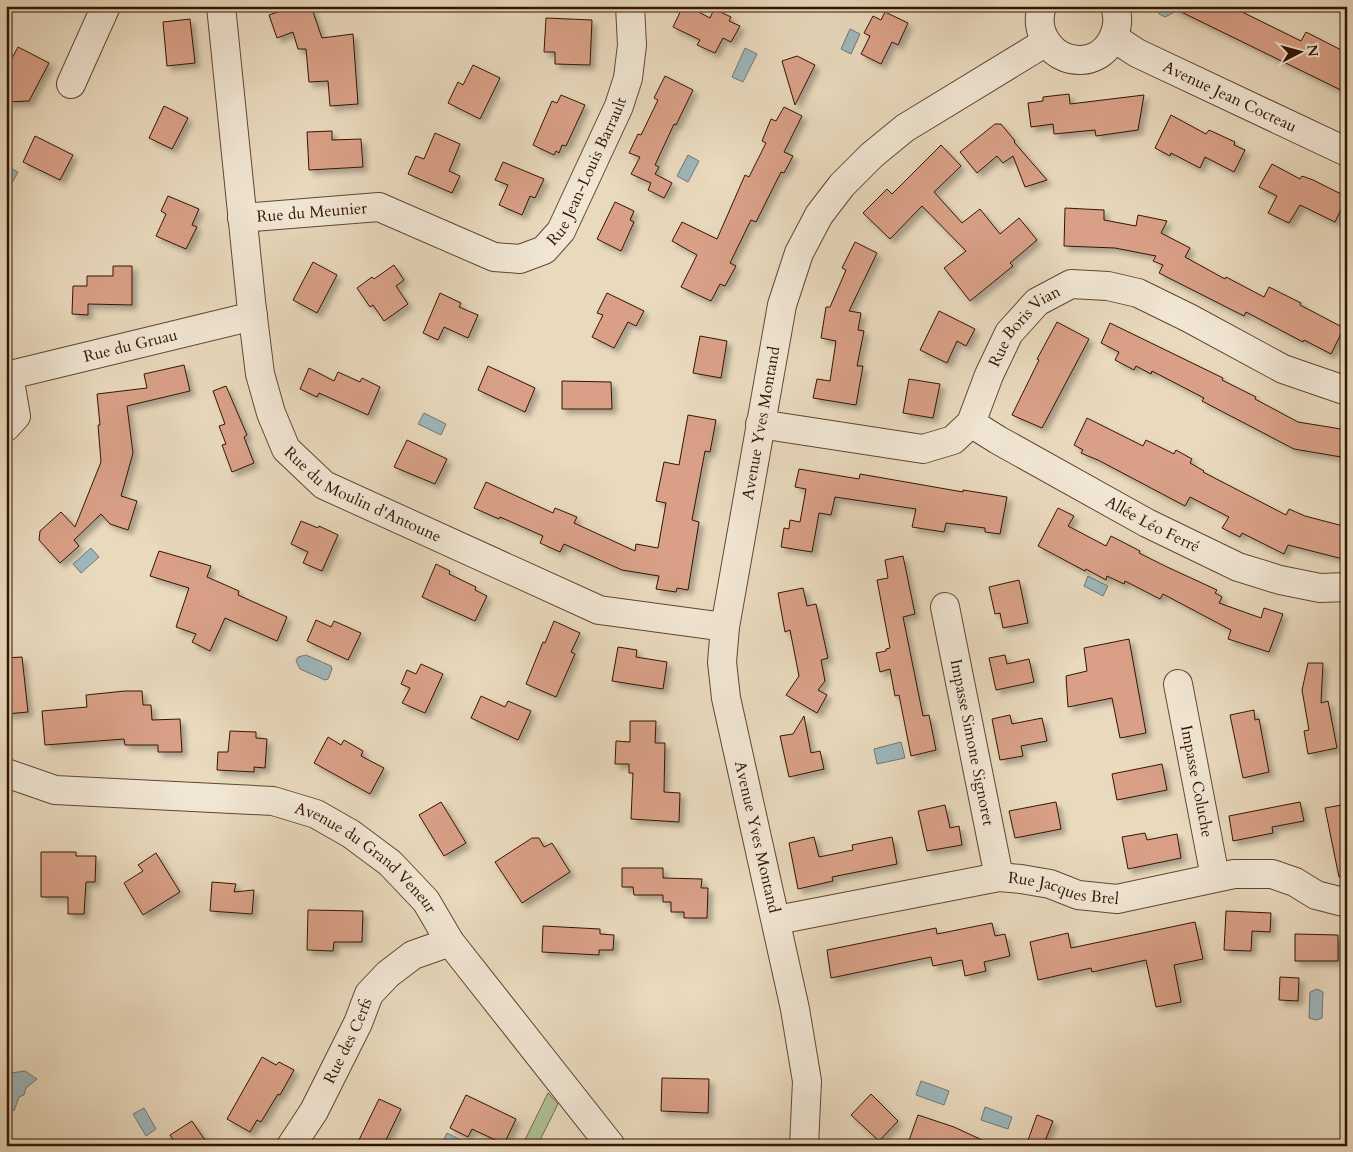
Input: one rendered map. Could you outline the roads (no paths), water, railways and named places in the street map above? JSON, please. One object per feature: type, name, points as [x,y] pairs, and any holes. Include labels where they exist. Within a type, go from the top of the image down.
[{"type":"street","points":[[71,84],[106,6]]},
{"type":"street","name":"Rue du Moulin d'Antoune","points":[[221,6],[260,374],[271,413],[286,449],[324,485],[599,610],[725,627]]},
{"type":"street","name":"Rue Jean-Louis Barrault","points":[[464,244],[494,257],[520,259],[544,250],[561,231],[619,106],[628,78],[632,45],[630,6]]},
{"type":"street","points":[[1042,6],[1039,22],[1041,33],[1046,42],[1055,52],[1067,58],[1081,60],[1094,57],[1106,49],[1114,38],[1118,26],[1118,13],[1115,6]]},
{"type":"street","name":"Avenue Jean Cocteau","points":[[1114,38],[1137,53],[1347,152]]},
{"type":"street","name":"Avenue Yves Montand","points":[[804,1146],[808,1081],[795,1008],[726,698],[722,662],[725,627],[782,305],[799,252],[819,215],[842,185],[872,155],[905,128],[1046,42]]},
{"type":"street","name":"Rue du Meunier","points":[[242,218],[379,207],[464,244]]},
{"type":"street","name":"Rue Boris Vian","points":[[760,424],[923,450],[953,440],[971,423],[989,375],[1010,333],[1037,302],[1071,284],[1108,286],[1138,293],[1190,318],[1283,369],[1347,391]]},
{"type":"street","name":"Rue du Gruau","points":[[7,376],[253,316]]},
{"type":"street","points":[[6,427],[16,416],[7,376]]},
{"type":"street","name":"Allée Léo Ferré","points":[[971,423],[1147,524],[1238,567],[1280,580],[1320,588],[1347,587]]},
{"type":"street","name":"Impasse Simone Signoret","points":[[945,607],[1000,877]]},
{"type":"street","name":"Impasse Coluche","points":[[1178,684],[1215,877]]},
{"type":"street","name":"Avenue du Grand Veneur","points":[[6,773],[55,790],[274,801],[316,814],[351,834],[390,862],[426,901],[450,942],[610,1146]]},
{"type":"street","name":"Rue Jacques Brel","points":[[776,920],[1000,877],[1050,884],[1078,895],[1116,899],[1215,877],[1234,874],[1272,874],[1295,882],[1316,895],[1347,903]]},
{"type":"street","name":"Rue des Cerfs","points":[[291,1146],[314,1111],[358,1023],[369,994],[388,974],[413,955],[450,942]]},
{"type":"water","points":[[1154,6],[1174,6],[1173,13],[1165,17],[1159,14],[1159,9]]},
{"type":"water","points":[[850,29],[860,34],[851,54],[841,49]]},
{"type":"water","points":[[745,48],[757,54],[743,82],[732,77]]},
{"type":"water","points":[[688,155],[699,161],[688,182],[677,176]]},
{"type":"water","points":[[6,166],[18,172],[12,183],[6,180]]},
{"type":"water","points":[[424,413],[446,424],[441,435],[418,424]]},
{"type":"water","points":[[91,548],[99,557],[81,573],[73,564]]},
{"type":"water","points":[[1088,576],[1108,586],[1103,596],[1084,586]]},
{"type":"water","points":[[306,655],[331,666],[332,669],[328,679],[325,680],[300,669],[296,661],[298,657]]},
{"type":"water","points":[[901,742],[905,758],[877,764],[874,749]]},
{"type":"water","points":[[1317,989],[1323,992],[1322,1018],[1316,1020],[1309,1018],[1310,992]]},
{"type":"water","points":[[25,1071],[37,1079],[26,1088],[24,1095],[19,1097],[14,1111],[6,1105],[6,1077],[11,1073]]},
{"type":"water","points":[[921,1081],[949,1091],[944,1105],[916,1095]]},
{"type":"water","points":[[985,1107],[1012,1117],[1008,1129],[981,1120]]},
{"type":"water","points":[[144,1108],[156,1129],[146,1136],[133,1114]]},
{"type":"water","points":[[447,1133],[461,1140],[458,1146],[441,1146]]}]
